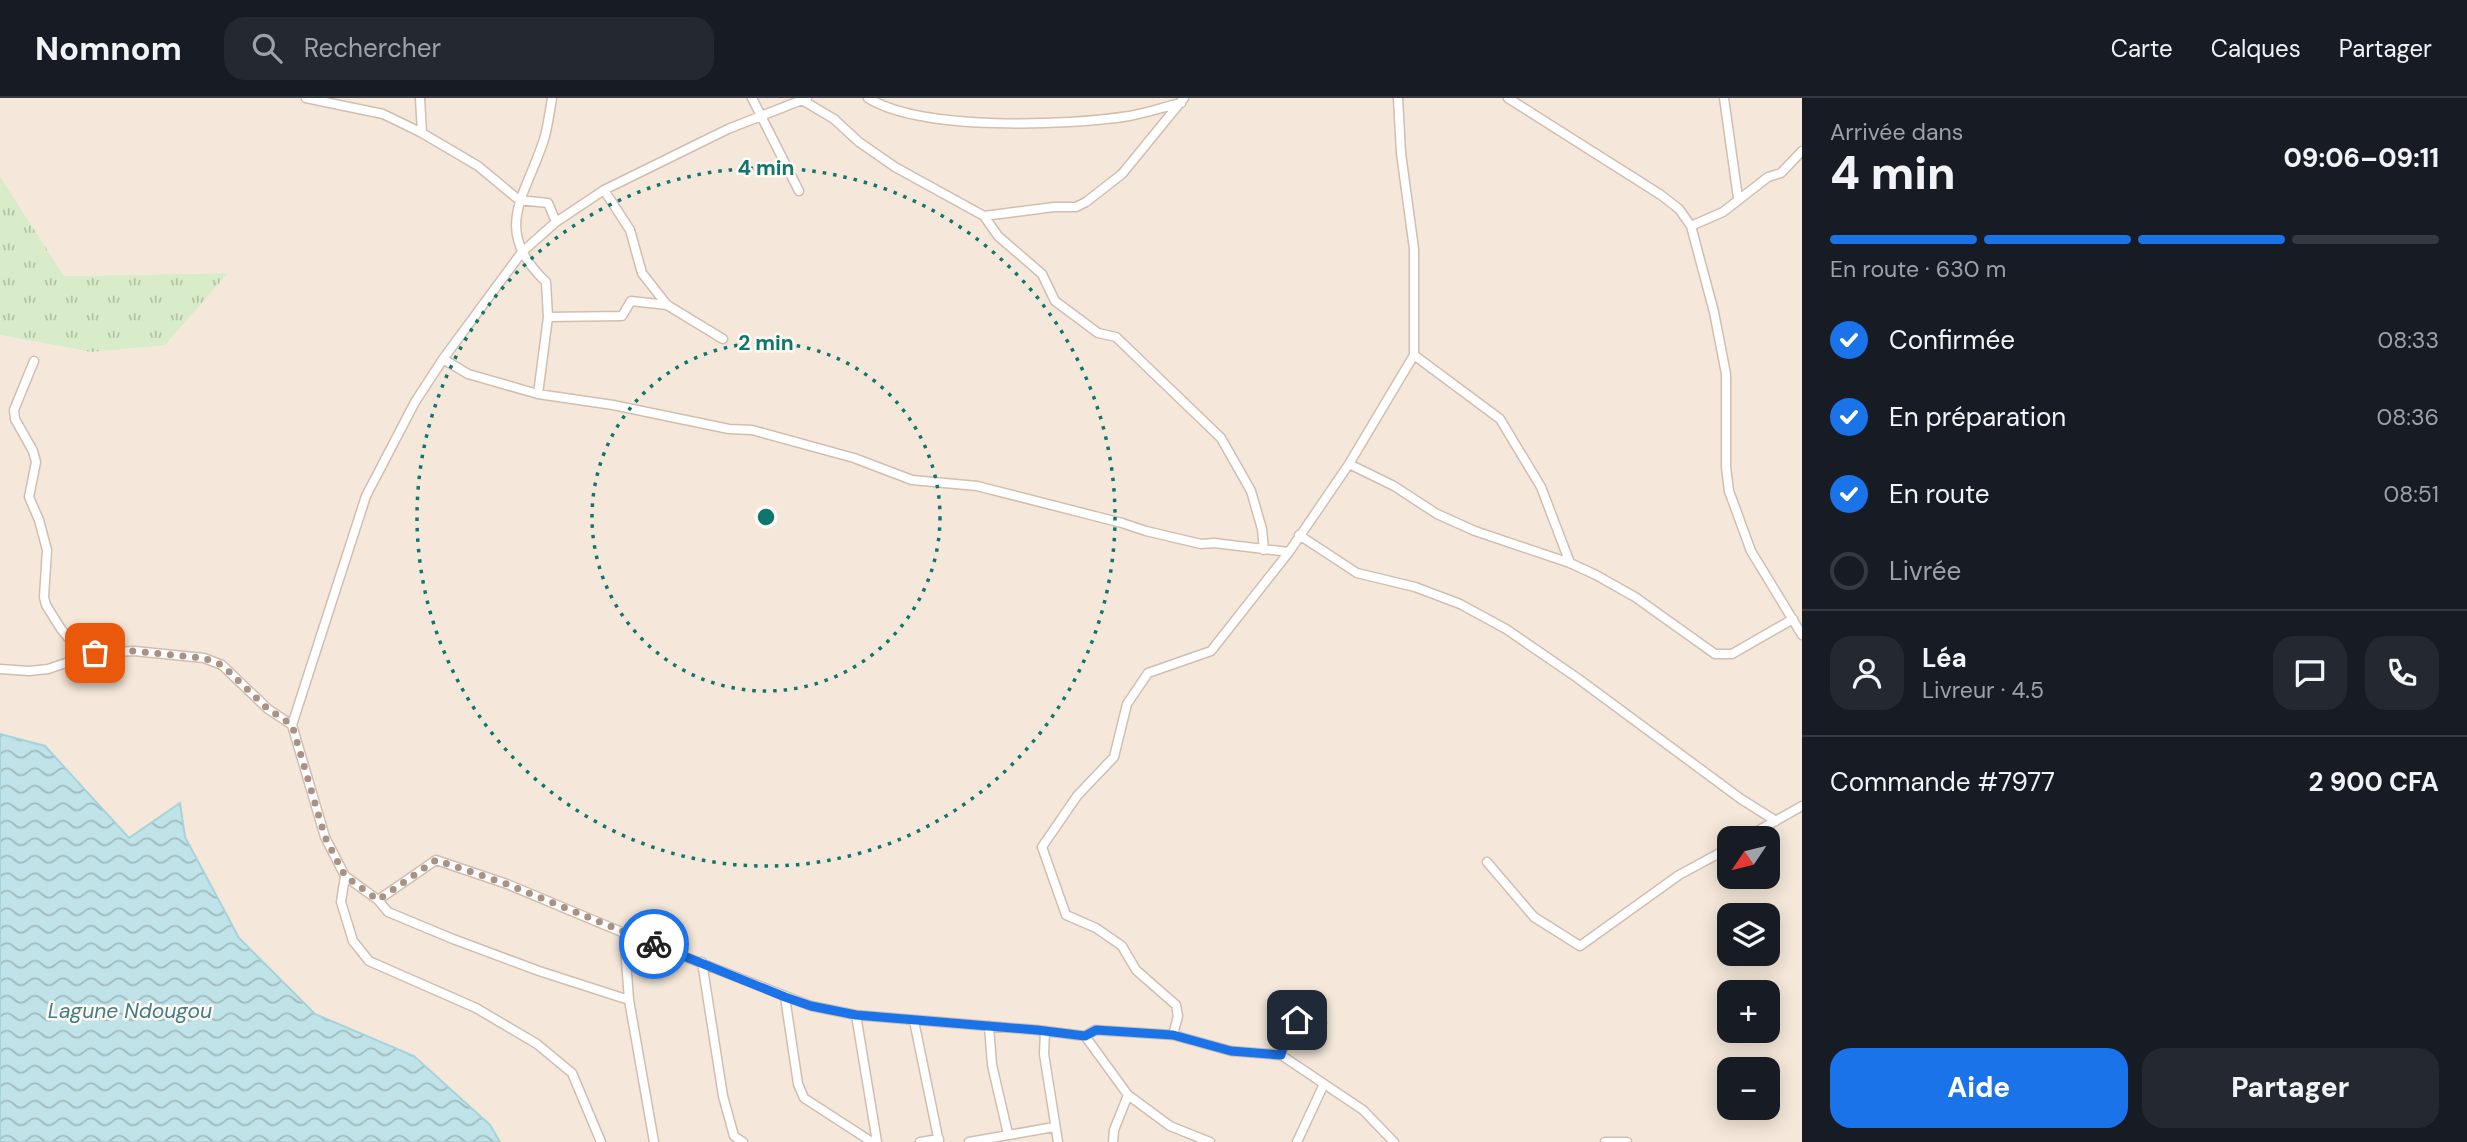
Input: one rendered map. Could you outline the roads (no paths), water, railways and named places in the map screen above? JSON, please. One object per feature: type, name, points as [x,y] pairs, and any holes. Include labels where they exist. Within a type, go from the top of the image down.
[{"type":"street","points":[[306,98],[383,114],[422,133],[478,166],[519,200],[548,203],[556,222]]},
{"type":"street","points":[[420,98],[422,133]]},
{"type":"street","points":[[538,394],[548,317],[546,282],[531,268],[522,252],[515,229],[519,200],[545,136],[552,98]]},
{"type":"street","points":[[752,98],[799,191]]},
{"type":"street","points":[[868,98],[907,114],[943,120],[1020,122],[1129,116],[1183,100]]},
{"type":"street","points":[[1173,1035],[1178,1016],[1176,1005],[1136,970],[1122,946],[1096,928],[1066,915],[1042,847],[1077,796],[1114,757],[1127,704],[1148,673],[1210,650],[1289,552],[1349,464],[1414,355],[1414,249],[1401,153],[1398,98]]},
{"type":"street","points":[[1508,98],[1661,195],[1679,209],[1691,226],[1714,312],[1726,374],[1726,467],[1729,491],[1751,551],[1801,630]]},
{"type":"street","points":[[1724,98],[1738,198]]},
{"type":"street","points":[[629,1000],[539,971],[388,912],[378,900],[345,876],[325,837],[292,725],[366,496],[415,402],[443,359],[522,252],[556,222],[604,190],[728,129],[804,99],[895,167],[984,216],[998,236],[1042,274],[1055,301],[1098,333],[1115,337],[1222,438],[1251,491],[1262,528],[1264,550]]},
{"type":"street","points":[[984,216],[1076,207],[1086,202],[1122,173],[1183,100]]},
{"type":"street","points":[[1691,226],[1723,212],[1768,177],[1781,173],[1802,151]]},
{"type":"street","points":[[604,190],[630,230],[642,273],[667,305],[723,339]]},
{"type":"street","points":[[548,317],[622,316],[631,301],[667,305]]},
{"type":"street","points":[[1414,355],[1500,419],[1541,487],[1570,563]]},
{"type":"street","points":[[443,359],[468,374],[538,394],[613,404],[729,429],[752,430],[854,458],[912,480],[977,486],[1192,542],[1289,552]]},
{"type":"street","points":[[34,361],[14,410],[15,419],[33,451],[36,462],[29,497],[47,550],[44,597],[61,629],[86,655]]},
{"type":"street","points":[[1349,464],[1394,486],[1437,514],[1475,531],[1570,563],[1635,597],[1715,654],[1731,654],[1793,619]]},
{"type":"street","points":[[1299,535],[1357,573],[1415,587],[1460,604],[1506,629],[1576,677],[1741,799],[1776,821]]},
{"type":"street","points":[[0,669],[48,670],[86,655],[134,651],[204,658],[222,665],[268,709],[292,725]]},
{"type":"street","points":[[1767,826],[1802,806]]},
{"type":"street","points":[[1486,862],[1534,917],[1580,946],[1679,875],[1717,854]]},
{"type":"street","points":[[378,900],[436,860],[507,884],[811,1006],[856,1015],[1085,1036],[1096,1030],[1173,1035],[1231,1051],[1281,1055],[1363,1110],[1394,1142]]},
{"type":"street","points":[[345,876],[341,902],[353,941],[369,961],[476,1008],[537,1044],[572,1073],[601,1142]]},
{"type":"street","points":[[624,933],[629,1000],[654,1142]]},
{"type":"street","points":[[702,962],[723,1096],[734,1136],[743,1142]]},
{"type":"street","points":[[785,997],[798,1084],[804,1098],[874,1142]]},
{"type":"street","points":[[856,1015],[874,1142]]},
{"type":"street","points":[[1281,1055],[1290,1020],[1322,1023]]},
{"type":"street","points":[[914,1021],[939,1140],[920,1142]]},
{"type":"street","points":[[989,1026],[992,1065],[1008,1134]]},
{"type":"street","points":[[1045,1031],[1044,1054],[1058,1142]]},
{"type":"street","points":[[1085,1036],[1128,1095],[1170,1126],[1210,1142]]},
{"type":"street","points":[[1297,1142],[1324,1084]]},
{"type":"street","points":[[1113,1142],[1114,1130],[1128,1095]]},
{"type":"street","points":[[969,1142],[1054,1127]]},
{"type":"street","points":[[1605,1142],[1627,1142]]},
{"type":"water","name":"Lagune Ndougou","points":[[0,734],[45,746],[129,838],[180,803],[185,837],[239,938],[315,1014],[414,1056],[490,1125],[500,1142],[0,1142]]}]
